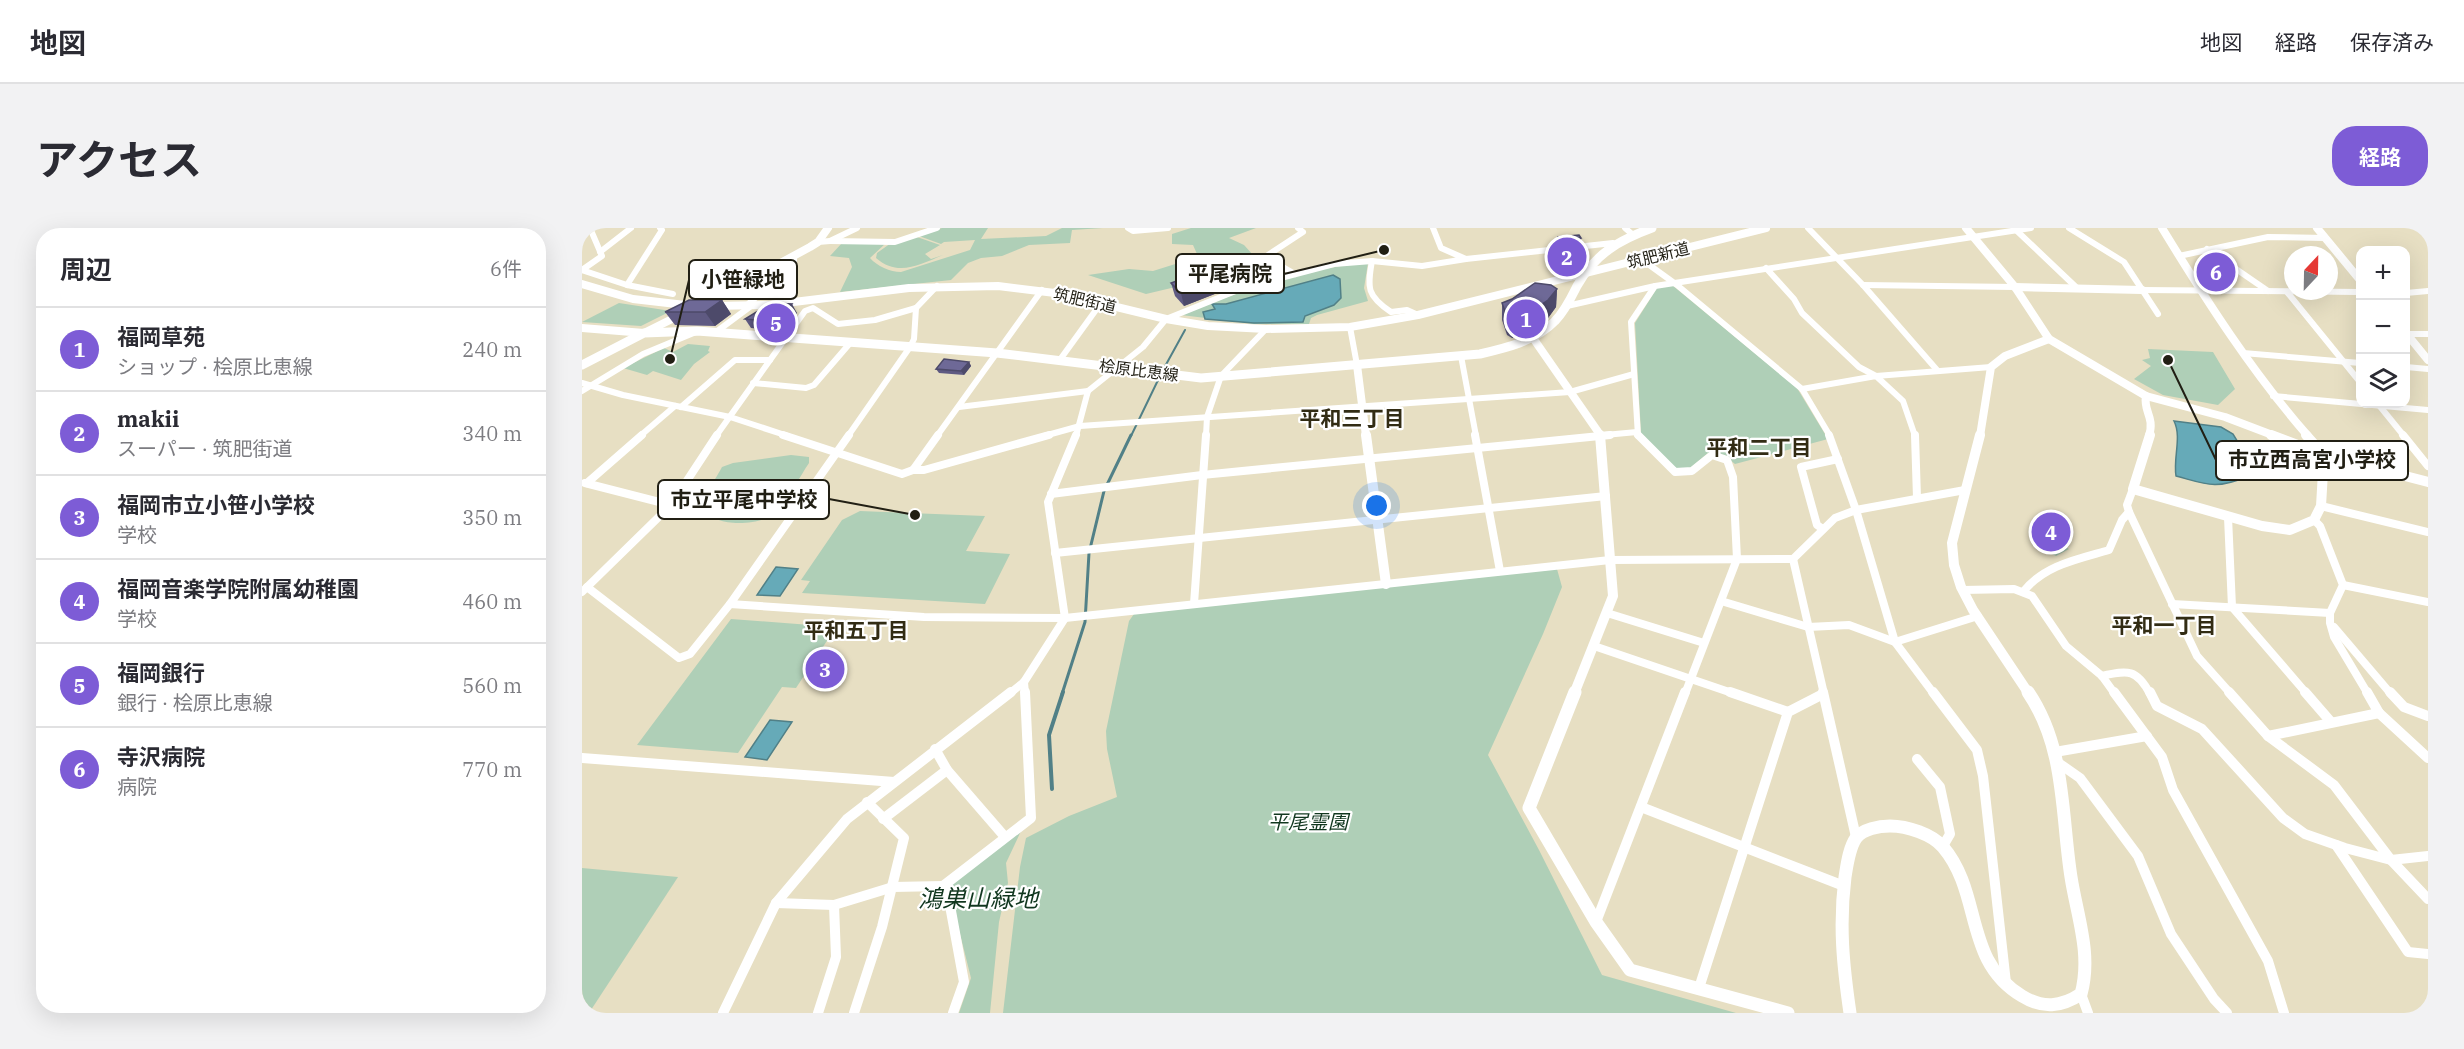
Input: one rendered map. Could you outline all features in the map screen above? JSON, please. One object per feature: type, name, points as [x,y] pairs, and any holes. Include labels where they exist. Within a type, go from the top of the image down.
[{"type":"main road","name":"桧原比恵線","points":[[582,365],[644,333],[697,331],[997,353],[1201,378],[1461,356],[1508,348],[1533,338],[1554,323],[1567,306],[1584,272],[1597,257],[1629,231],[1652,228]]},
{"type":"street","points":[[582,270],[602,256],[590,228]]},
{"type":"street","points":[[600,252],[631,228]]},
{"type":"street","points":[[627,285],[662,230],[660,228]]},
{"type":"street","points":[[582,328],[644,333],[701,306],[794,256],[818,242],[828,228]]},
{"type":"street","points":[[830,241],[858,228]]},
{"type":"street","points":[[818,242],[895,242],[937,228]]},
{"type":"street","points":[[1128,228],[1133,231],[1168,228]]},
{"type":"street","points":[[1295,274],[1267,258],[1268,255],[1303,232],[1298,228]]},
{"type":"street","points":[[1432,228],[1441,248],[1466,259]]},
{"type":"street","name":"筑肥新道","points":[[1584,272],[1766,228]]},
{"type":"street","points":[[1808,228],[1863,285],[1937,370]]},
{"type":"street","points":[[1966,228],[2015,287],[2049,339],[2146,396],[2224,417],[2324,455],[2428,482]]},
{"type":"street","points":[[1567,306],[1672,282],[2031,228]]},
{"type":"street","points":[[2069,228],[2124,262],[2158,314]]},
{"type":"street","points":[[2133,489],[2262,526],[2290,530],[2314,520],[2321,506],[2324,455],[2273,396],[2199,290],[2162,228]]},
{"type":"street","points":[[2317,228],[2356,274]]},
{"type":"street","points":[[2016,230],[2077,288]]},
{"type":"street","points":[[2179,256],[2268,237],[2325,238]]},
{"type":"street","points":[[958,407],[1088,391],[1143,347],[1166,319],[1243,288],[1334,264],[1372,261],[1422,266],[1613,243]]},
{"type":"street","points":[[2207,249],[2269,291]]},
{"type":"street","points":[[716,332],[749,306],[794,264],[794,256]]},
{"type":"street","points":[[1641,259],[1802,389],[1831,438],[1856,510],[1895,642],[1977,750],[1983,776],[2006,987]]},
{"type":"street","points":[[1372,261],[1368,288],[1373,300],[1391,312],[1407,310],[1418,315]]},
{"type":"street","points":[[1766,268],[1794,299],[1802,313],[1859,367],[1876,376],[1903,401],[1916,438],[1917,498]]},
{"type":"street","points":[[582,270],[627,285],[673,294]]},
{"type":"street","name":"筑肥街道","points":[[582,284],[633,299],[701,306],[749,306],[937,286],[998,286],[1042,290],[1166,319],[1208,326],[1266,329],[1350,327],[1418,315],[1584,272]]},
{"type":"street","points":[[1863,285],[2284,292]]},
{"type":"street","points":[[916,308],[914,339],[910,347],[730,604],[690,654],[679,658],[585,590],[671,505],[753,383],[805,311],[813,308],[838,324],[875,320],[916,308],[937,286]]},
{"type":"street","points":[[1596,922],[1737,559],[1733,477],[1727,460],[1712,455],[1692,471],[1675,472],[1638,436],[1630,322],[1655,286]]},
{"type":"street","points":[[913,470],[1042,290]]},
{"type":"street","points":[[2410,293],[2428,291]]},
{"type":"street","points":[[2338,292],[2356,292]]},
{"type":"street","points":[[2294,300],[2356,376]]},
{"type":"street","points":[[1059,361],[1101,303]]},
{"type":"street","points":[[1350,327],[1363,406],[1386,584]]},
{"type":"street","points":[[1194,604],[1207,417],[1221,376],[1266,329]]},
{"type":"street","points":[[582,391],[586,384],[642,354],[697,331]]},
{"type":"street","points":[[2410,333],[2428,334]]},
{"type":"street","points":[[1533,338],[1602,437],[1613,596],[1529,808],[1596,922],[1630,970],[1788,1013]]},
{"type":"street","points":[[2410,338],[2428,360]]},
{"type":"street","points":[[1802,389],[1876,376],[1991,367],[2005,356],[2049,339]]},
{"type":"street","points":[[753,383],[806,388],[814,385],[851,342]]},
{"type":"street","points":[[2243,353],[2356,363]]},
{"type":"street","points":[[1461,356],[1500,571]]},
{"type":"street","points":[[585,483],[735,360],[770,360]]},
{"type":"street","points":[[1991,367],[1981,432],[1952,543],[1951,559],[1963,590],[2043,719],[2056,757],[2071,879],[2084,945],[2086,974],[2081,993],[2088,1013]]},
{"type":"street","points":[[2410,368],[2428,369]]},
{"type":"street","points":[[586,384],[623,395],[730,417],[902,474],[913,470],[924,470],[1080,426],[1570,392],[1634,374]]},
{"type":"street","points":[[723,1013],[776,903],[847,819],[935,748],[1024,682],[1065,618],[1048,502],[1080,426],[1088,391]]},
{"type":"street","points":[[2146,396],[2145,401],[2153,424],[2127,505],[2197,656],[2268,736],[2334,784],[2391,860],[2428,899]]},
{"type":"street","points":[[2273,396],[2356,403]]},
{"type":"street","points":[[2380,408],[2428,466]]},
{"type":"street","points":[[2403,408],[2428,411]]},
{"type":"street","points":[[1052,494],[1202,475],[1637,432]]},
{"type":"street","points":[[1823,529],[1817,525],[1801,467],[1838,459]]},
{"type":"street","points":[[585,483],[671,505]]},
{"type":"street","points":[[730,604],[924,617],[1065,618],[1610,560],[1793,559],[1835,518],[1856,510],[1965,490]]},
{"type":"street","points":[[1055,553],[1606,496]]},
{"type":"street","points":[[2321,506],[2428,532]]},
{"type":"street","points":[[2023,592],[2029,583],[2054,569],[2109,550],[2122,520],[2129,512]]},
{"type":"street","points":[[2228,517],[2232,607],[2331,722]]},
{"type":"street","points":[[2314,520],[2320,526],[2343,585],[2330,613],[2334,637],[2379,714],[2428,758]]},
{"type":"street","points":[[1793,559],[1856,837],[1850,852],[1844,886],[1841,941],[1850,1013]]},
{"type":"street","points":[[2343,585],[2428,602]]},
{"type":"street","points":[[1963,590],[2014,589],[2032,596],[2066,646],[2102,676],[2162,757],[2173,790],[2268,961],[2284,1013]]},
{"type":"street","points":[[1720,601],[1808,627],[1849,625],[1895,642],[1978,616]]},
{"type":"street","points":[[2172,604],[2330,613]]},
{"type":"street","points":[[1607,613],[1704,644]]},
{"type":"street","points":[[2330,623],[2373,675],[2404,707],[2428,716]]},
{"type":"street","points":[[1594,646],[1788,712]]},
{"type":"street","points":[[2102,676],[2124,671],[2135,674],[2143,680],[2157,706],[2202,729],[2283,818],[2305,834],[2391,860],[2428,856]]},
{"type":"street","points":[[776,903],[834,905],[893,888],[942,886],[1031,818],[1024,682]]},
{"type":"street","points":[[1699,988],[1788,712],[1823,694]]},
{"type":"street","points":[[2268,736],[2379,714]]},
{"type":"street","points":[[2056,757],[2146,736]]},
{"type":"street","points":[[935,748],[947,770],[1005,837]]},
{"type":"street","points":[[2056,757],[2080,778],[2138,856],[2171,934],[2214,999],[2227,1013]]},
{"type":"street","points":[[582,758],[894,782]]},
{"type":"street","points":[[1917,759],[1940,787],[1950,834],[1943,846]]},
{"type":"street","points":[[883,819],[947,770]]},
{"type":"street","points":[[854,1013],[893,888],[904,838],[867,802]]},
{"type":"street","points":[[1641,807],[1844,886]]},
{"type":"street","points":[[1856,837],[1866,831],[1887,825],[1911,828],[1928,835],[1943,846],[1960,871],[1979,939],[1991,969],[2006,987],[2031,1002],[2051,1007],[2069,1002],[2081,993]]},
{"type":"street","points":[[2335,844],[2408,952],[2428,954]]},
{"type":"street","points":[[942,886],[951,911],[964,982],[953,1013]]},
{"type":"street","points":[[818,1013],[836,957],[834,905]]},
{"type":"green space","points":[[942,228],[988,228],[981,239],[1046,236],[1062,228],[1103,228],[1072,230],[1070,243],[1029,245],[1002,256],[981,258],[968,263],[951,280],[840,292],[852,267],[849,258],[830,256],[842,243],[886,243],[870,258],[884,268],[901,272],[970,250],[975,240],[941,244],[919,236]]},
{"type":"green space","points":[[1191,228],[1256,228],[1229,238],[1244,245],[1254,256],[1243,271],[1146,294],[1088,275],[1129,269],[1153,271],[1188,260],[1197,254],[1193,245],[1172,244],[1172,234]]},
{"type":"green space","points":[[917,237],[940,245],[925,254],[931,259],[943,255],[917,265],[901,268],[884,264],[876,258],[877,253],[891,243]]},
{"type":"green space","points":[[1368,263],[1364,288],[1368,301],[1317,315],[1311,318],[1309,324],[1255,324],[1181,315],[1249,289],[1296,275]]},
{"type":"green space","points":[[1672,285],[1797,388],[1828,439],[1735,464],[1724,455],[1708,453],[1689,469],[1676,469],[1641,433],[1635,323],[1657,288]]},
{"type":"green space","points":[[619,303],[671,311],[641,326],[582,322]]},
{"type":"green space","points":[[688,344],[710,346],[708,351],[710,352],[694,364],[681,380],[653,371],[647,375],[623,368],[664,348],[673,352]]},
{"type":"green space","points":[[2148,349],[2213,352],[2235,389],[2218,405],[2163,395],[2134,379],[2151,366],[2142,360],[2150,358]]},
{"type":"green space","points":[[791,455],[809,457],[809,463],[786,499],[771,516],[745,523],[734,523],[715,518],[709,513],[706,505],[707,496],[722,467],[733,463]]},
{"type":"green space","points":[[860,511],[985,516],[966,551],[1010,554],[985,604],[802,593],[810,581],[801,580],[842,520]]},
{"type":"green space","points":[[2045,534],[2062,542],[2060,544],[2069,549],[2056,556],[2039,547]]},
{"type":"green space","name":"平尾霊園","points":[[1557,569],[1562,587],[1488,755],[1602,975],[1736,1013],[1003,1013],[1020,867],[1026,838],[1069,816],[1117,797],[1107,749],[1106,731],[1129,621],[1134,614]]},
{"type":"green space","points":[[731,619],[836,627],[796,688],[782,687],[738,753],[637,745]]},
{"type":"green space","name":"鴻巣山緑地","points":[[1021,831],[1006,863],[1008,883],[999,922],[990,1013],[959,1013],[971,978],[949,890],[952,882]]},
{"type":"green space","points":[[582,868],[678,877],[589,1013],[582,1013]]},
{"type":"water","points":[[1333,275],[1340,279],[1341,298],[1334,305],[1305,316],[1303,322],[1254,323],[1205,319],[1203,312],[1215,309],[1212,304],[1226,304]]},
{"type":"water","points":[[2174,421],[2221,427],[2233,434],[2247,457],[2246,477],[2218,485],[2176,476],[2177,434]]},
{"type":"water","points":[[776,567],[798,569],[780,596],[757,595]]},
{"type":"water","points":[[770,720],[792,722],[767,760],[745,757]]},
{"type":"building","points":[[1579,235],[1581,238],[1577,238],[1578,241],[1570,242],[1573,249],[1564,250],[1558,237]]},
{"type":"building","points":[[1221,269],[1227,274],[1181,293],[1171,283],[1200,272],[1203,275]]},
{"type":"building","points":[[1535,283],[1551,285],[1557,289],[1548,300],[1526,315],[1512,321],[1507,317],[1502,303]]},
{"type":"building","points":[[689,300],[722,300],[705,312],[665,312]]},
{"type":"building","points":[[771,303],[792,304],[778,322],[745,319]]},
{"type":"building","points":[[944,359],[969,362],[961,371],[936,369]]},
{"type":"waterway","points":[[1163,370],[1185,330]]},
{"type":"waterway","points":[[1131,436],[1160,376]]},
{"type":"waterway","points":[[1062,694],[1085,622],[1089,553],[1104,491],[1131,435]]},
{"type":"waterway","points":[[1052,789],[1049,735],[1063,692]]},
{"type":"place","name":"平尾病院","points":[[1384,250]]},
{"type":"place","name":"makii","points":[[1567,257]]},
{"type":"place","name":"寺沢病院","points":[[2216,272]]},
{"type":"place","name":"福岡草苑","points":[[1526,319]]},
{"type":"place","name":"福岡銀行","points":[[776,323]]},
{"type":"place","name":"小笹緑地","points":[[670,359]]},
{"type":"place","name":"市立西高宮小学校","points":[[2168,360]]},
{"type":"place","name":"市立平尾中学校","points":[[915,515]]},
{"type":"place","name":"福岡音楽学院附属幼稚園","points":[[2051,532]]},
{"type":"place","name":"福岡市立小笹小学校","points":[[825,669]]},
{"type":"district","name":"平和三丁目","points":[[1352,418]]},
{"type":"district","name":"平和二丁目","points":[[1759,447]]},
{"type":"district","name":"平和一丁目","points":[[2164,625]]},
{"type":"district","name":"平和五丁目","points":[[856,630]]}]
